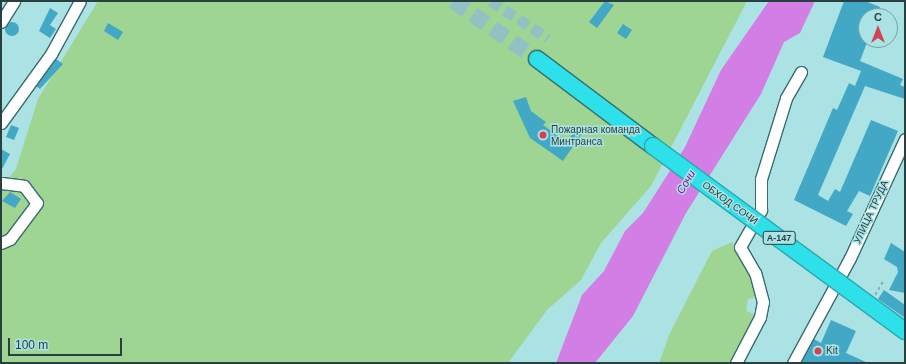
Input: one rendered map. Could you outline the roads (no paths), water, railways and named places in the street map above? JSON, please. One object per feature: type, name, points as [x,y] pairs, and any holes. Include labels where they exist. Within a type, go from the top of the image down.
[{"type":"highway","name":"ОБХОД СОЧИ","points":[[537,59],[570,85],[905,331]]},
{"type":"street","points":[[1,22],[14,1]]},
{"type":"street","points":[[1,123],[50,54],[80,1]]},
{"type":"street","points":[[736,363],[760,317],[763,302],[755,273],[740,247],[761,210],[761,179],[786,98],[800,72]]},
{"type":"street","name":"УЛИЦА ТРУДА","points":[[793,363],[836,285],[905,139]]},
{"type":"street","points":[[1,183],[24,186],[37,203],[10,239],[1,243]]},
{"type":"water","name":"Сочи","points":[[769,1],[815,1],[800,33],[784,42],[761,94],[686,213],[633,316],[595,363],[556,363],[582,295],[604,271],[625,231],[643,213],[685,147],[721,70]]},
{"type":"tunnel","points":[[453,1],[537,59]]},
{"type":"tunnel","points":[[491,1],[548,38]]},
{"type":"place","name":"Пожарная команда Минтранса","points":[[543,135]]},
{"type":"place","name":"Kit","points":[[818,351]]}]
